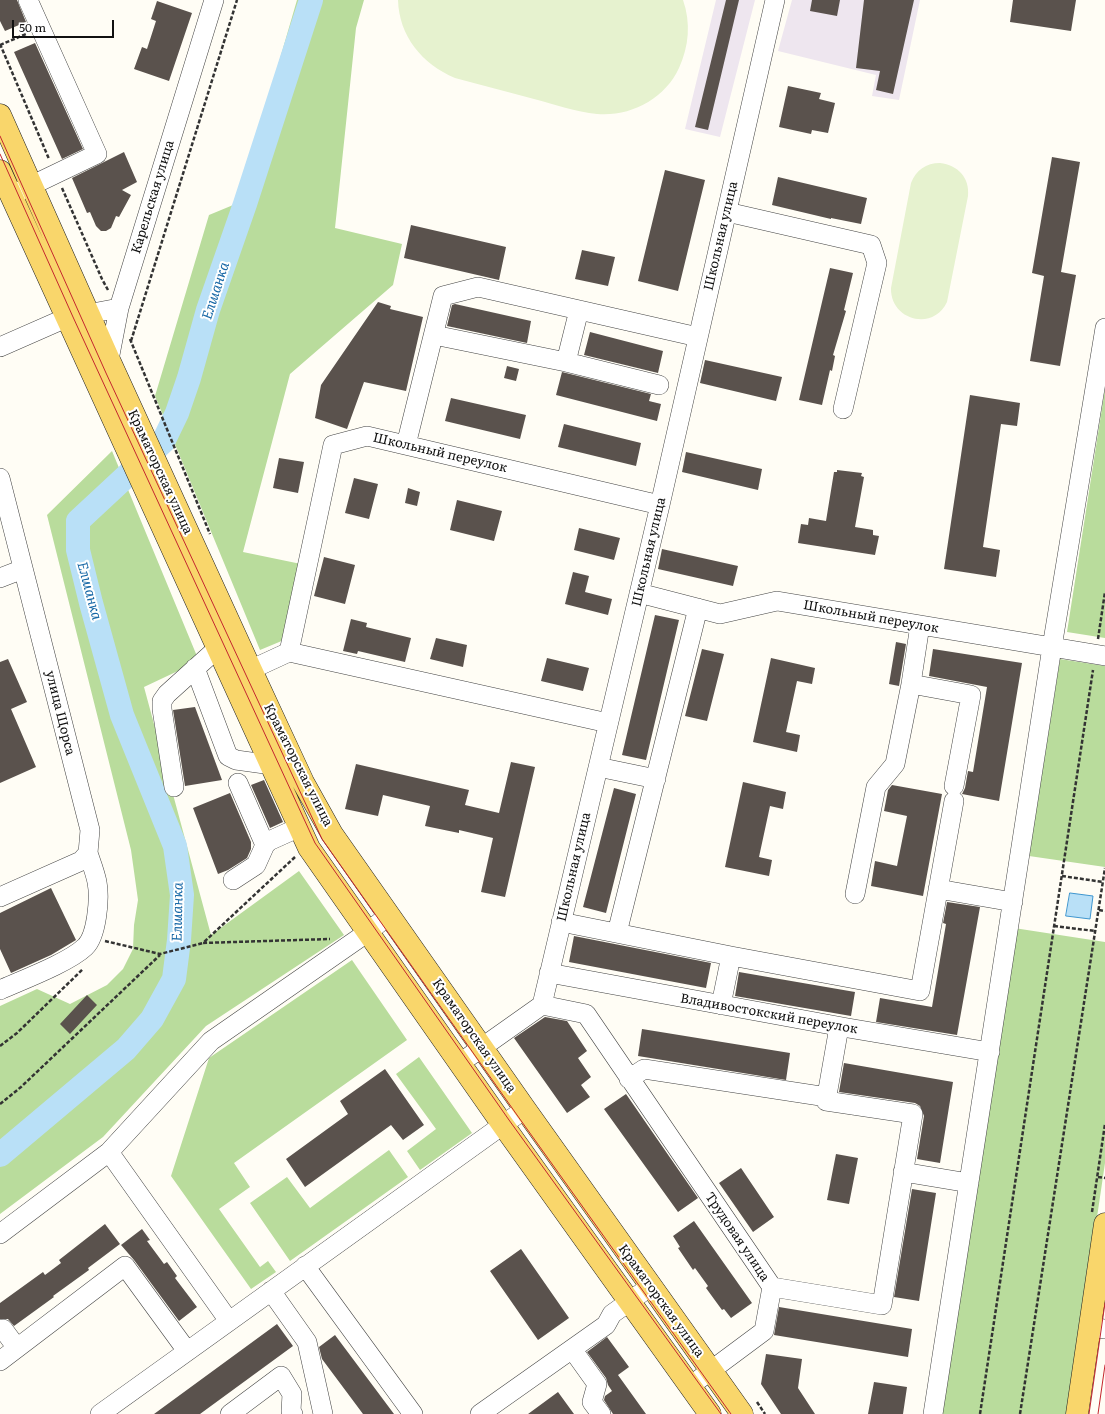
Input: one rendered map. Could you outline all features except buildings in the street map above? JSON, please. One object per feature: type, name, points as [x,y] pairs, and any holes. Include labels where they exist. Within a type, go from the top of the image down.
[{"type":"main road","name":"Краматорская улица","points":[[0,115],[109,360],[131,432],[219,631],[329,828],[525,1109],[742,1414]]},
{"type":"main road","name":"Краматорская улица","points":[[0,171],[66,318],[102,392],[131,432]]},
{"type":"main road","name":"Краматорская улица","points":[[219,631],[242,674],[272,765],[309,848],[364,935],[460,1062],[503,1125],[710,1414]]},
{"type":"main road","points":[[1077,1414],[1097,1328],[1105,1224]]},
{"type":"street","points":[[11,195],[98,154],[28,0]]},
{"type":"street","name":"Школьная улица","points":[[542,1006],[660,505],[774,0]]},
{"type":"street","name":"Карельская улица","points":[[102,392],[119,308],[209,1]]},
{"type":"street","points":[[727,212],[871,245],[877,263],[842,409]]},
{"type":"street","points":[[406,445],[443,296],[478,287],[698,337]]},
{"type":"street","points":[[0,347],[66,318],[119,308]]},
{"type":"street","points":[[566,362],[579,310]]},
{"type":"street","points":[[933,1414],[1052,647],[1105,328]]},
{"type":"street","points":[[434,335],[566,362],[659,385]]},
{"type":"street","name":"Школьный переулок","points":[[289,652],[333,445],[367,436],[660,505]]},
{"type":"street","name":"улица Щорса","points":[[0,478],[90,830],[88,853]]},
{"type":"street","points":[[1,576],[23,569]]},
{"type":"street","name":"Школьный переулок","points":[[639,593],[720,614],[776,601],[1100,655]]},
{"type":"street","points":[[617,933],[698,608]]},
{"type":"street","points":[[855,894],[876,787],[895,764],[911,684],[920,625]]},
{"type":"street","points":[[174,787],[162,701],[167,694],[195,668],[219,631]]},
{"type":"street","points":[[242,674],[289,652],[608,723]]},
{"type":"street","points":[[195,668],[228,756],[236,760],[272,765]]},
{"type":"street","points":[[561,922],[731,956],[920,991],[971,695],[911,684]]},
{"type":"street","points":[[598,767],[656,779]]},
{"type":"street","points":[[238,783],[265,845]]},
{"type":"street","points":[[233,880],[256,865],[265,845],[300,827]]},
{"type":"street","points":[[0,897],[81,861],[88,853]]},
{"type":"street","points":[[0,990],[74,955],[86,946],[94,932],[97,883],[88,853]]},
{"type":"street","points":[[938,889],[1013,902]]},
{"type":"street","points":[[0,1234],[109,1152],[211,1041],[364,935],[389,915]]},
{"type":"street","points":[[721,1005],[731,956]]},
{"type":"street","name":"Владивостокский переулок","points":[[549,973],[839,1027],[990,1052]]},
{"type":"street","points":[[460,1062],[542,1006]]},
{"type":"street","name":"Трудовая улица","points":[[542,1006],[586,1014],[772,1287],[882,1305],[913,1114],[826,1101],[827,1097]]},
{"type":"street","points":[[629,1079],[644,1069],[827,1097],[839,1027]]},
{"type":"street","points":[[100,1414],[525,1109]]},
{"type":"street","points":[[109,1152],[229,1321]]},
{"type":"street","points":[[903,1172],[969,1183]]},
{"type":"street","points":[[0,1361],[125,1266],[187,1351]]},
{"type":"street","points":[[306,1266],[414,1414]]},
{"type":"street","points":[[480,1414],[606,1325],[612,1314],[651,1286]]},
{"type":"street","points":[[690,1386],[764,1331],[772,1287]]},
{"type":"street","points":[[271,1291],[307,1342],[323,1414]]},
{"type":"street","points":[[3,1329],[17,1348]]},
{"type":"street","points":[[572,1349],[597,1384],[592,1402],[601,1414]]},
{"type":"street","points":[[230,1414],[281,1376],[292,1394],[291,1413]]},
{"type":"path","points":[[131,342],[237,0]]},
{"type":"path","points":[[41,28],[0,44],[102,279],[119,308]]},
{"type":"path","points":[[128,335],[210,536]]},
{"type":"path","points":[[980,1414],[1054,926],[1100,655],[1105,592]]},
{"type":"path","points":[[203,943],[299,854]]},
{"type":"path","points":[[1020,1414],[1105,868]]},
{"type":"path","points":[[1062,876],[1103,882]]},
{"type":"path","points":[[1099,910],[1105,911]]},
{"type":"path","points":[[1054,926],[1095,931]]},
{"type":"path","points":[[90,938],[160,954],[203,943],[364,935]]},
{"type":"path","points":[[0,1104],[21,1087],[160,954]]},
{"type":"path","points":[[0,1046],[17,1033],[45,1004],[81,973],[86,963]]},
{"type":"path","points":[[1097,1177],[1105,1178]]},
{"type":"shaded area","points":[[716,0],[755,0],[720,137],[685,129]]},
{"type":"shaded area","points":[[792,0],[920,0],[899,100],[872,96],[876,75],[778,51]]},
{"type":"green space","points":[[297,0],[364,0],[356,28],[335,228],[402,244],[393,285],[290,374],[243,552],[301,564],[284,640],[260,650],[155,396],[209,215],[238,203]]},
{"type":"green space","points":[[398,0],[683,0],[686,9],[688,26],[687,43],[679,68],[673,79],[656,97],[634,109],[622,112],[597,114],[581,112],[455,78],[443,72],[432,65],[414,47],[403,25],[399,13]]},
{"type":"green space","points":[[940,163],[952,166],[962,174],[967,184],[968,196],[947,302],[941,311],[932,317],[923,319],[913,318],[897,308],[893,299],[891,288],[911,183],[913,178],[922,168],[930,164]]},
{"type":"green space","points":[[1105,389],[1105,638],[1067,632]]},
{"type":"green space","points":[[112,451],[199,661],[144,687],[211,935],[299,871],[344,935],[206,1026],[103,1137],[0,1214],[0,1006],[37,989],[70,1004],[107,985],[123,969],[133,949],[134,925],[138,900],[131,850],[47,515]]},
{"type":"green space","points":[[1060,659],[1105,666],[1105,867],[1029,856]]},
{"type":"green space","points":[[1014,928],[1105,942],[1105,1163],[1068,1414],[941,1414]]},
{"type":"green space","points":[[352,960],[407,1040],[234,1163],[250,1187],[219,1209],[260,1267],[268,1261],[276,1272],[251,1289],[171,1176],[209,1058]]},
{"type":"green space","points":[[419,1057],[472,1133],[420,1170],[407,1151],[436,1129],[396,1074]]},
{"type":"green space","points":[[389,1150],[408,1177],[290,1261],[250,1203],[287,1177],[310,1208]]},
{"type":"water","points":[[1070,893],[1093,896],[1090,919],[1066,916]]},
{"type":"waterway","name":"Елшанка","points":[[0,1155],[126,1049],[152,1019],[174,979],[179,940],[182,895],[175,846],[122,715],[78,550],[78,521],[163,442],[177,413],[189,378],[208,310],[245,204],[311,0]]},
{"type":"tram line","points":[[0,136],[106,373],[322,839],[731,1414]]},
{"type":"tram line","points":[[0,154],[73,317],[315,843],[509,1120],[721,1414]]},
{"type":"tram line","points":[[1089,1414],[1105,1303]]},
{"type":"tram line","points":[[1098,1414],[1105,1365]]}]
